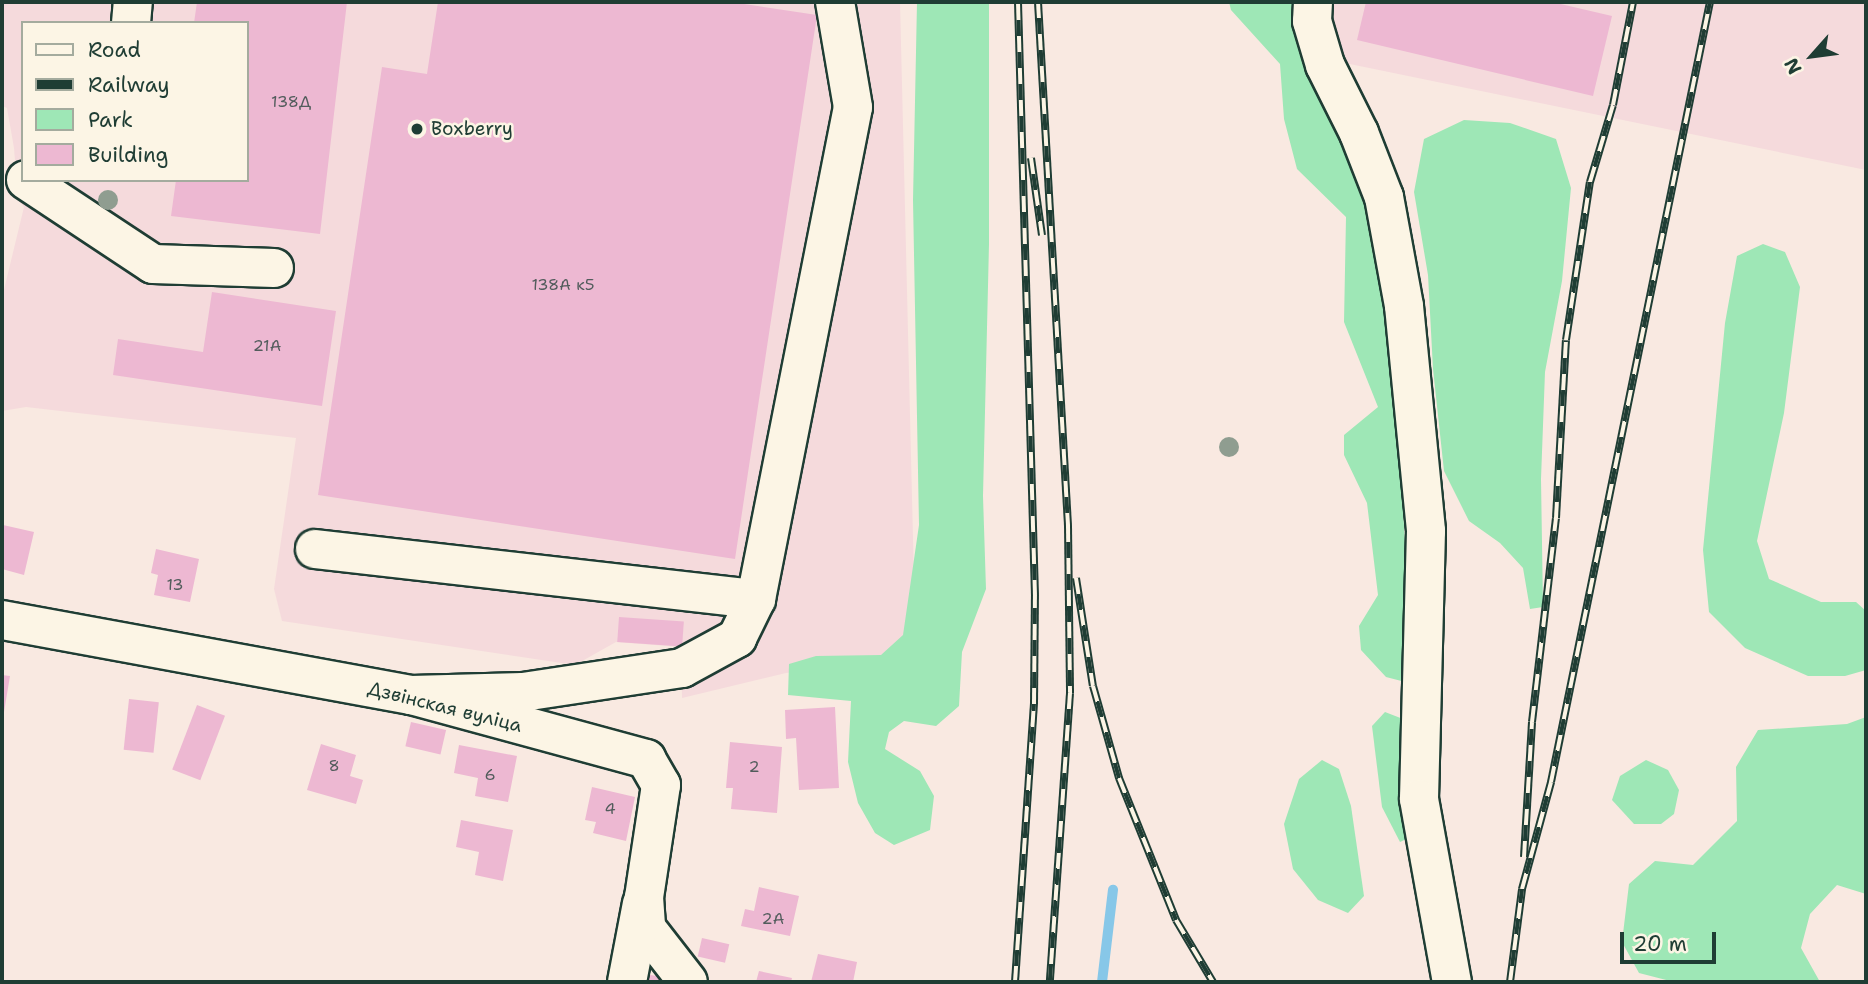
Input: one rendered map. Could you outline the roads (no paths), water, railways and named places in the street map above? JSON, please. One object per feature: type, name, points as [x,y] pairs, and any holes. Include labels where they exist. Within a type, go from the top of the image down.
[{"type":"street","points":[[131,21],[133,2]]},
{"type":"street","points":[[411,695],[523,692],[682,668],[737,638],[756,599],[853,107],[835,2]]},
{"type":"street","points":[[1313,2],[1312,21],[1325,65],[1359,134],[1384,197],[1404,306],[1426,531],[1419,799],[1452,982]]},
{"type":"street","points":[[2,170],[21,177]]},
{"type":"street","points":[[30,182],[153,264],[274,268]]},
{"type":"street","points":[[315,549],[756,599]]},
{"type":"street","name":"Дзвінская вуліца","points":[[2,620],[411,695],[646,759],[661,785],[643,897],[646,929],[688,982]]},
{"type":"street","points":[[627,982],[643,897]]},
{"type":"waterway","points":[[1102,982],[1113,890]]},
{"type":"railway","points":[[1015,982],[1034,704],[1035,596],[1018,2]]},
{"type":"railway","points":[[1038,2],[1068,526],[1070,693],[1050,982]]},
{"type":"railway","points":[[1524,857],[1532,722],[1556,518],[1566,340],[1590,182],[1613,105],[1633,2]]},
{"type":"railway","points":[[1510,982],[1522,889],[1551,782],[1710,2]]},
{"type":"railway","points":[[1031,158],[1042,235]]},
{"type":"railway","points":[[1076,578],[1093,686],[1119,778],[1176,920],[1213,982]]},
{"type":"place","name":"Boxberry","points":[[417,129]]}]
